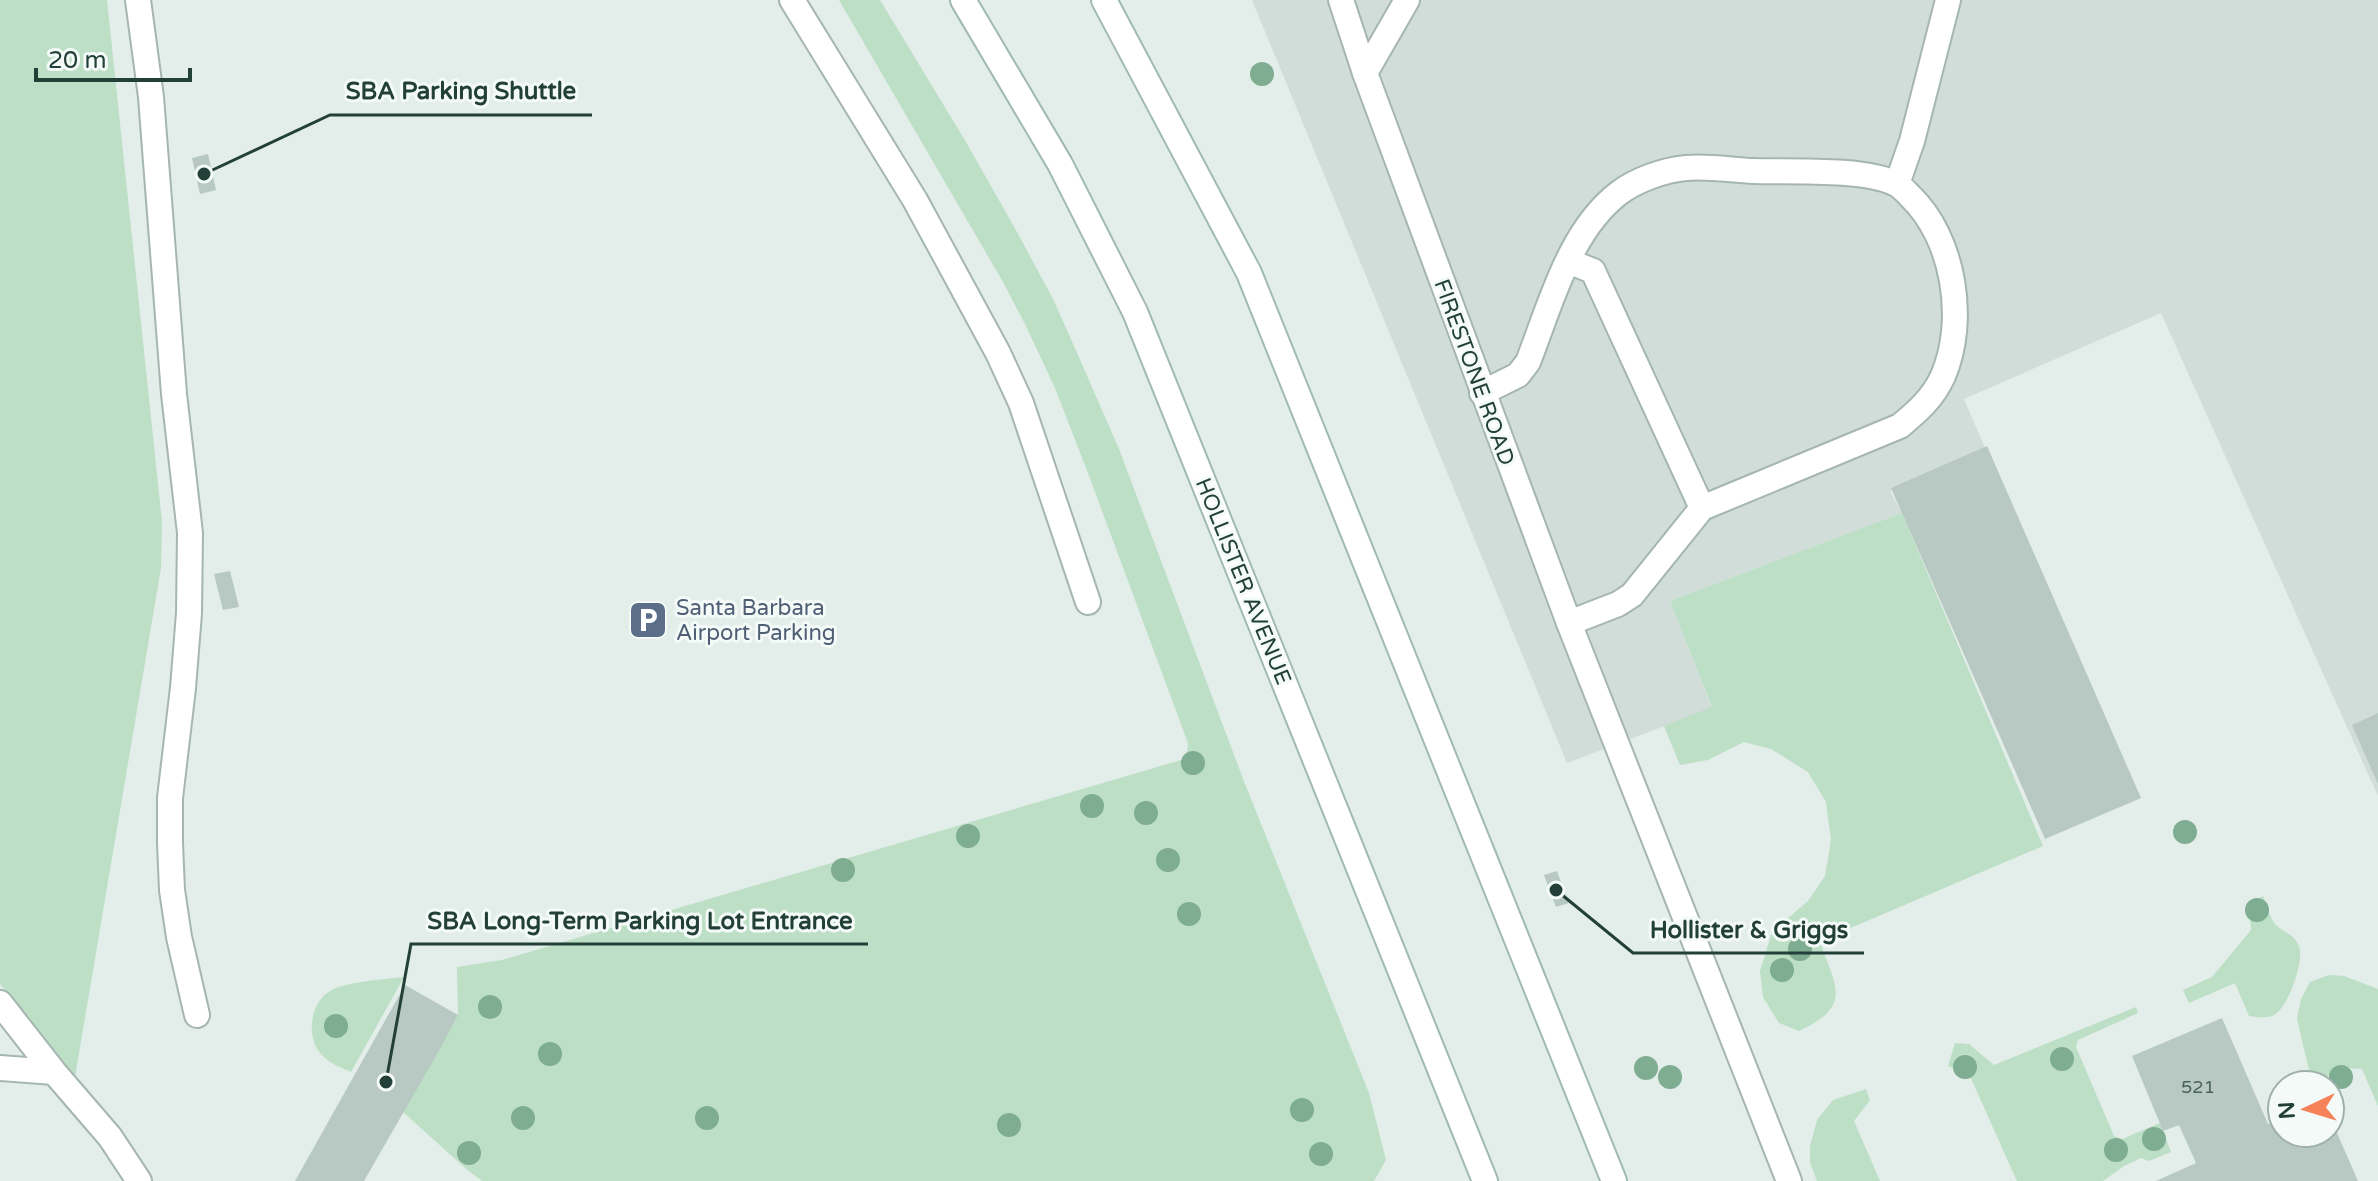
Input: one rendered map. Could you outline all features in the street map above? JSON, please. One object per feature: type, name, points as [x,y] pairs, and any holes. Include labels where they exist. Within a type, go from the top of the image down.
[{"type":"main road","points":[[138,0],[151,97],[174,394],[190,533],[189,613],[170,798],[170,843],[172,890],[179,937],[197,1015]]},
{"type":"main road","points":[[792,0],[915,200],[998,353],[1026,418],[1088,602]]},
{"type":"main road","name":"HOLLISTER AVENUE","points":[[963,0],[1060,164],[1135,312],[1485,1181]]},
{"type":"main road","points":[[1104,0],[1249,273],[1614,1181]]},
{"type":"main road","name":"FIRESTONE ROAD","points":[[1341,0],[1482,393],[1569,623],[1789,1181]]},
{"type":"main road","points":[[1365,73],[1407,0]]},
{"type":"main road","points":[[1897,184],[1912,141],[1948,0]]},
{"type":"main road","points":[[1482,393],[1518,375],[1528,362],[1579,240],[1619,193],[1650,176],[1686,168],[1863,174],[1897,184],[1920,206],[1939,235],[1949,266],[1954,300],[1952,341],[1943,376],[1925,405],[1900,426],[1702,508],[1632,595],[1618,604],[1569,623]]},
{"type":"main road","points":[[1568,261],[1593,271],[1702,508]]},
{"type":"main road","points":[[0,1003],[110,1137],[139,1181]]},
{"type":"main road","points":[[0,1068],[54,1072]]},
{"type":"shaded area","points":[[1252,0],[2378,0],[2378,796],[2161,313],[1964,399],[1985,448],[1890,491],[1902,513],[1670,601],[1712,708],[1567,763]]},
{"type":"green space","points":[[0,0],[107,0],[162,522],[161,568],[75,1077],[0,984]]},
{"type":"green space","points":[[839,0],[880,0],[966,142],[1053,299],[1119,449],[1245,784],[1369,1093],[1386,1160],[1374,1181],[482,1181],[403,1112],[458,1015],[457,967],[502,960],[1181,760],[1187,754],[1188,743],[1055,388],[1003,282]]},
{"type":"green space","points":[[1902,513],[2043,846],[1820,941],[1834,982],[1834,1003],[1817,1021],[1799,1031],[1779,1023],[1763,997],[1760,971],[1772,932],[1808,901],[1825,876],[1831,840],[1826,802],[1808,772],[1771,749],[1744,742],[1708,760],[1680,765],[1664,726],[1712,707],[1670,601]]},
{"type":"green space","points":[[2263,896],[2274,922],[2299,946],[2300,962],[2285,1003],[2274,1015],[2249,1016],[2235,983],[2189,1003],[2183,990],[2212,977],[2251,930],[2249,905]]},
{"type":"green space","points":[[2329,975],[2344,976],[2378,989],[2378,1106],[2362,1069],[2309,1069],[2297,1019],[2301,999],[2310,982]]},
{"type":"green space","points":[[404,977],[351,1072],[324,1057],[314,1042],[312,1032],[314,1013],[323,997],[345,985]]},
{"type":"green space","points":[[2136,1007],[2138,1013],[2078,1040],[2076,1047],[2114,1136],[2122,1139],[2160,1123],[2171,1152],[2149,1161],[2141,1158],[2103,1181],[2017,1181],[1969,1074],[1948,1066],[1955,1043],[1969,1044],[1994,1065]]},
{"type":"green space","points":[[1866,1089],[1870,1100],[1854,1121],[1880,1181],[1817,1181],[1810,1163],[1810,1146],[1817,1120],[1833,1100]]},
{"type":"building","points":[[208,154],[216,190],[200,194],[192,158]]},
{"type":"building","points":[[1987,446],[2141,798],[2045,839],[1891,488]]},
{"type":"building","points":[[230,571],[239,607],[223,610],[214,574]]},
{"type":"building","points":[[2378,713],[2378,784],[2352,725]]},
{"type":"building","points":[[1557,871],[1569,903],[1556,907],[1544,875]]},
{"type":"building","points":[[405,985],[458,1015],[441,1047],[364,1181],[295,1181]]},
{"type":"building","points":[[2222,1018],[2266,1119],[2266,1149],[2344,1149],[2358,1181],[2156,1181],[2196,1163],[2179,1125],[2163,1131],[2132,1056]]},
{"type":"place","name":"SBA Parking Shuttle","points":[[204,174]]},
{"type":"place","name":"Santa Barbara Airport Parking","points":[[648,620]]},
{"type":"place","name":"Hollister & Griggs","points":[[1556,890]]},
{"type":"place","name":"SBA Long-Term Parking Lot Entrance","points":[[386,1082]]}]
